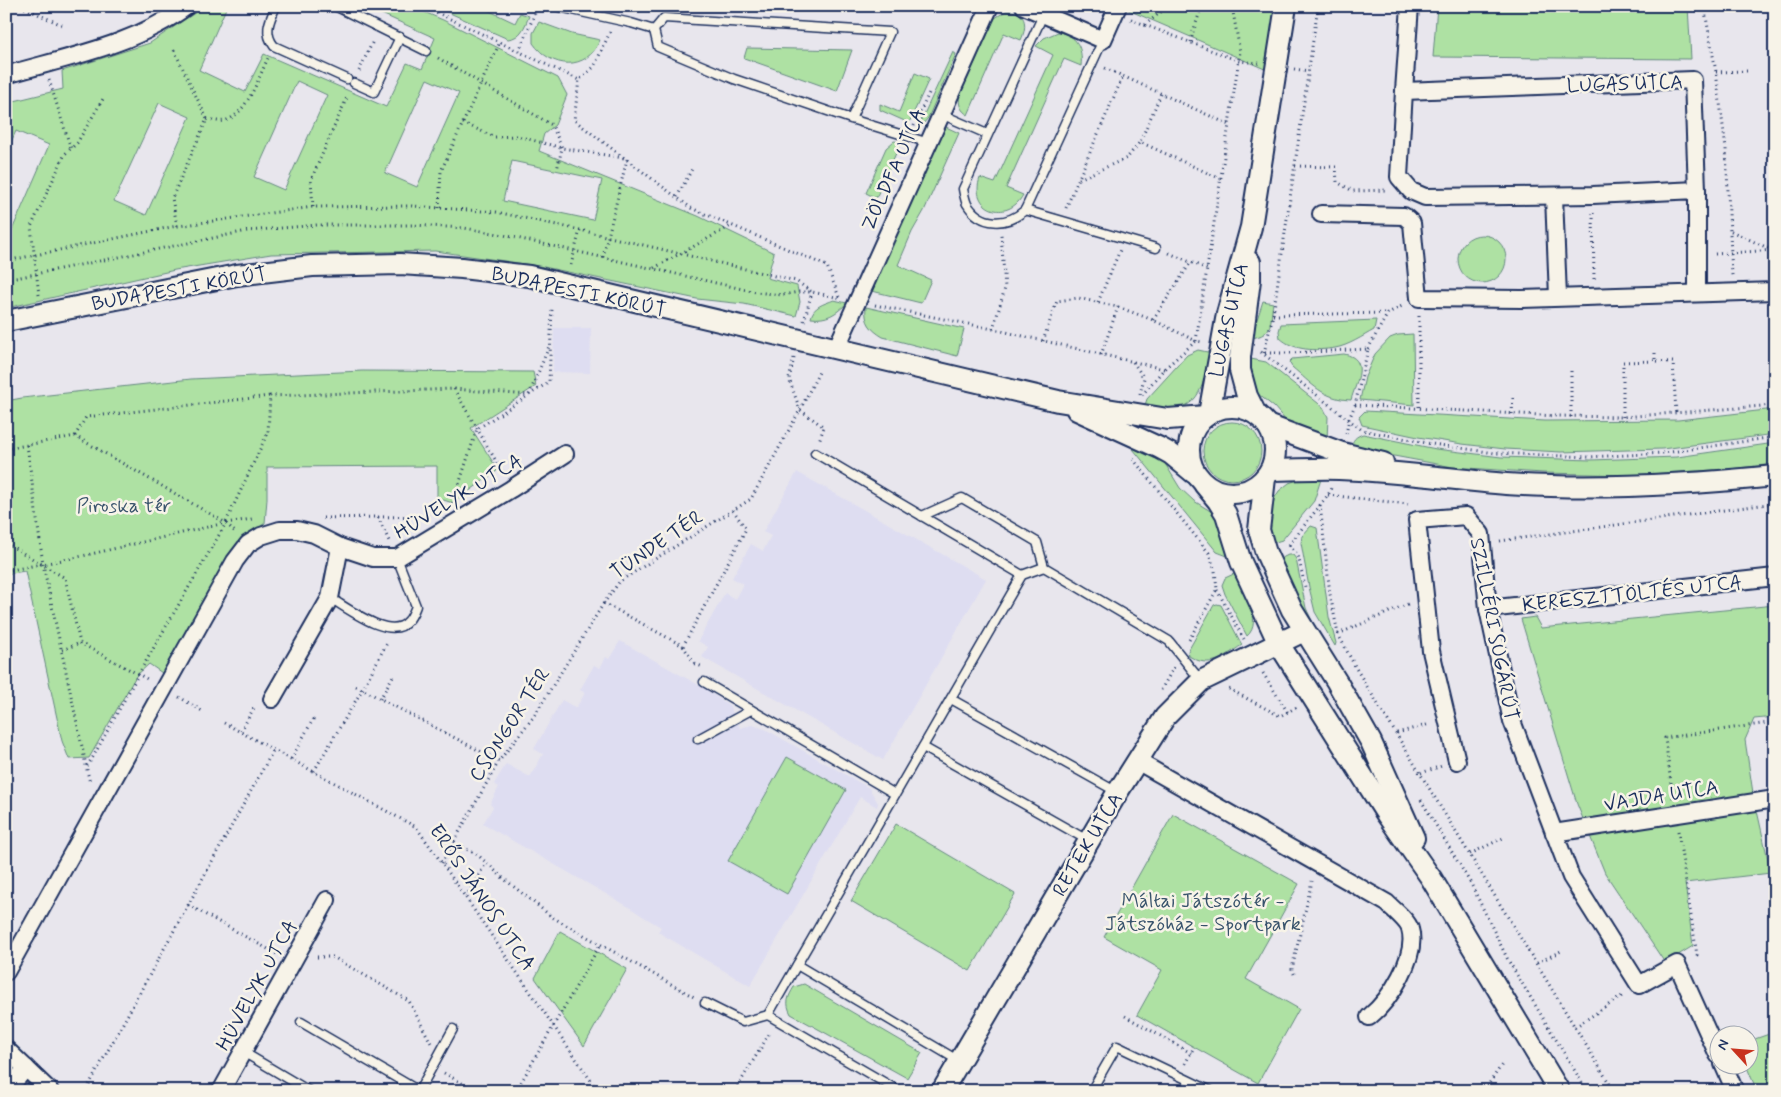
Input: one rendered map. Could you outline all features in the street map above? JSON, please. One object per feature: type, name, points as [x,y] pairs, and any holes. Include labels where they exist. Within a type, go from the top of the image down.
[{"type":"street","points":[[6,75],[110,45],[164,23],[187,6]]},
{"type":"street","name":"ZÖLDFA UTCA","points":[[836,349],[990,6]]},
{"type":"street","points":[[1024,6],[1103,40],[1117,9]]},
{"type":"street","name":"LUGAS UTCA","points":[[1207,415],[1223,334],[1251,227],[1286,6]]},
{"type":"street","points":[[1410,6],[1398,177],[1407,187],[1424,197],[1554,196],[1697,190]]},
{"type":"street","name":"LUGAS UTCA","points":[[1404,91],[1693,80],[1697,190],[1697,293]]},
{"type":"street","points":[[1554,196],[1558,298]]},
{"type":"street","points":[[1321,214],[1404,216],[1412,223],[1419,298],[1558,298],[1594,295],[1775,291]]},
{"type":"street","name":"LUGAS UTCA","points":[[1251,227],[1250,280],[1240,370],[1247,396],[1262,419]]},
{"type":"street","name":"BUDAPESTI KÖRÚT","points":[[6,321],[237,275],[312,266],[400,264],[462,268],[529,276],[1058,401],[1168,419],[1207,415]]},
{"type":"street","name":"BUDAPESTI KÖRÚT","points":[[1058,401],[1171,454],[1200,479]]},
{"type":"street","points":[[1560,1091],[1431,878],[1387,815],[1279,644],[1241,562],[1226,514],[1218,500],[1200,479],[1188,455],[1189,445],[1196,426],[1207,415],[1221,408],[1233,407],[1245,409],[1340,461],[1441,478],[1508,484],[1602,486],[1722,481],[1775,476]]},
{"type":"street","points":[[1262,419],[1273,435],[1276,447],[1275,459],[1268,474],[1259,530],[1266,553],[1304,632],[1337,682],[1371,742],[1431,878]]},
{"type":"street","name":"HÜVELYK UTCA","points":[[164,688],[235,561],[248,544],[261,536],[280,530],[297,530],[314,534],[340,548],[373,558],[397,558],[565,454]]},
{"type":"street","points":[[1200,479],[1216,491],[1229,494],[1243,493],[1255,488],[1268,474],[1302,471],[1340,461]]},
{"type":"street","name":"SZILLÉRI SUGÁRÚT","points":[[1417,520],[1466,516],[1481,534],[1488,609],[1512,721],[1571,877],[1639,985]]},
{"type":"street","points":[[1417,520],[1431,651],[1457,761]]},
{"type":"street","points":[[272,699],[330,598],[340,548]]},
{"type":"street","name":"KERESZTTÖLTÉS UTCA","points":[[1488,609],[1775,577]]},
{"type":"street","name":"RETEK UTCA","points":[[942,1091],[1117,793],[1165,717],[1201,680],[1304,632]]},
{"type":"street","points":[[6,972],[164,688]]},
{"type":"street","points":[[1137,761],[1387,903],[1410,927],[1412,944],[1409,958],[1385,1002],[1369,1017]]},
{"type":"street","name":"VAJDA UTCA","points":[[1554,833],[1775,799]]},
{"type":"street","name":"HÜVELYK UTCA","points":[[221,1091],[327,900]]},
{"type":"street","points":[[1639,985],[1677,964],[1708,1033]]},
{"type":"street","points":[[6,1050],[50,1091]]},
{"type":"street","points":[[7,1091],[26,1068]]},
{"type":"street","points":[[1727,1074],[1735,1091]]},
{"type":"lane","points":[[276,6],[267,27],[269,39],[274,46],[374,92],[400,37]]},
{"type":"lane","points":[[335,6],[426,51]]},
{"type":"lane","points":[[558,7],[654,30]]},
{"type":"lane","points":[[1043,15],[963,189],[967,204],[979,218],[1000,223],[1017,217],[1025,210],[1103,40]]},
{"type":"lane","points":[[654,30],[664,18],[890,32],[851,120]]},
{"type":"lane","points":[[654,30],[658,47],[734,79],[851,120],[929,143]]},
{"type":"lane","points":[[941,114],[987,134]]},
{"type":"lane","points":[[1025,210],[1156,248]]},
{"type":"lane","points":[[815,453],[1022,575]]},
{"type":"lane","points":[[922,516],[962,498],[1037,542],[1044,567],[1169,641],[1201,680]]},
{"type":"lane","points":[[330,598],[380,626],[393,629],[408,622],[416,606],[397,558]]},
{"type":"lane","points":[[768,1015],[1022,575],[1044,567]]},
{"type":"lane","points":[[704,682],[896,794]]},
{"type":"lane","points":[[951,699],[1117,793]]},
{"type":"lane","points":[[698,739],[751,710]]},
{"type":"lane","points":[[923,747],[1089,841]]},
{"type":"lane","points":[[797,965],[960,1061]]},
{"type":"lane","points":[[705,1003],[743,1022],[768,1015],[899,1091]]},
{"type":"lane","points":[[301,1022],[419,1091],[453,1030]]},
{"type":"lane","points":[[1091,1091],[1117,1046],[1211,1091]]},
{"type":"lane","points":[[243,1052],[309,1091]]},
{"type":"path","points":[[6,10],[8,6]]},
{"type":"path","points":[[20,6],[62,25]]},
{"type":"path","points":[[106,6],[108,10]]},
{"type":"path","points":[[423,6],[578,80]]},
{"type":"path","points":[[519,51],[538,6]]},
{"type":"path","points":[[1145,25],[1168,6]]},
{"type":"path","points":[[1191,42],[1202,6]]},
{"type":"path","points":[[1318,6],[1273,315],[1264,353],[1368,349]]},
{"type":"path","points":[[1704,6],[1716,72],[1726,149],[1731,253],[1774,250]]},
{"type":"path","points":[[1043,341],[1058,301],[1078,298],[1118,307],[1153,320],[1196,341],[1240,52],[1231,7]]},
{"type":"path","points":[[1117,9],[1145,25],[1239,60]]},
{"type":"path","points":[[616,20],[594,67],[578,80],[574,120],[690,208],[826,266],[839,298]]},
{"type":"path","points":[[313,207],[311,180],[350,81],[379,27]]},
{"type":"path","points":[[440,208],[441,171],[500,42]]},
{"type":"path","points":[[207,119],[220,122],[228,120],[244,107],[274,46]]},
{"type":"path","points":[[174,50],[207,119],[172,198],[177,226]]},
{"type":"path","points":[[426,51],[482,82],[552,125],[562,148],[557,170]]},
{"type":"path","points":[[1093,62],[1230,125]]},
{"type":"path","points":[[44,64],[71,149]]},
{"type":"path","points":[[1289,68],[1309,71]]},
{"type":"path","points":[[1716,72],[1747,71]]},
{"type":"path","points":[[1061,220],[1122,76]]},
{"type":"path","points":[[908,137],[932,85]]},
{"type":"path","points":[[1078,180],[1127,158],[1140,142],[1161,94]]},
{"type":"path","points":[[37,274],[32,227],[65,154],[77,144],[103,99]]},
{"type":"path","points":[[463,123],[496,137],[517,136],[562,148],[627,159]]},
{"type":"path","points":[[1140,142],[1221,179]]},
{"type":"path","points":[[602,257],[627,159]]},
{"type":"path","points":[[1295,166],[1336,167],[1337,182],[1353,191],[1392,190],[1407,187]]},
{"type":"path","points":[[677,197],[692,169]]},
{"type":"path","points":[[1593,195],[1594,295]]},
{"type":"path","points":[[6,261],[177,226],[313,207],[412,206],[496,212],[796,281],[812,292],[993,329],[1164,369]]},
{"type":"path","points":[[993,329],[1005,288],[1000,223]]},
{"type":"path","points":[[654,268],[731,226]]},
{"type":"path","points":[[575,251],[580,230]]},
{"type":"path","points":[[1731,230],[1774,250]]},
{"type":"path","points":[[1098,302],[1124,239]]},
{"type":"path","points":[[1156,248],[1207,269]]},
{"type":"path","points":[[1153,320],[1192,262]]},
{"type":"path","points":[[839,298],[843,289]]},
{"type":"path","points":[[1273,315],[1388,313],[1419,298],[1419,410]]},
{"type":"path","points":[[1101,355],[1118,307]]},
{"type":"path","points":[[459,504],[451,508],[477,429],[549,382],[552,308]]},
{"type":"path","points":[[1266,553],[1289,545],[1328,495],[1335,482],[1349,419],[1355,405],[1368,349],[1388,313]]},
{"type":"path","points":[[529,395],[550,344]]},
{"type":"path","points":[[1655,353],[1655,361]]},
{"type":"path","points":[[1133,362],[1144,378],[1138,399]]},
{"type":"path","points":[[1623,417],[1623,362],[1673,362],[1676,414]]},
{"type":"path","points":[[793,364],[789,380],[800,410],[824,427],[815,453]]},
{"type":"path","name":"TÜNDE TÉR","points":[[683,646],[604,603],[620,581],[751,498],[820,370]]},
{"type":"path","points":[[1571,370],[1571,416]]},
{"type":"path","points":[[75,436],[86,417],[270,396],[454,389],[529,395]]},
{"type":"path","points":[[454,389],[504,475],[497,480]]},
{"type":"path","points":[[87,766],[94,757],[138,674],[226,523],[268,432],[270,396]]},
{"type":"path","points":[[1512,414],[1513,398]]},
{"type":"path","points":[[1355,405],[1419,410],[1623,417],[1775,405]]},
{"type":"path","points":[[1349,419],[1362,430],[1432,444],[1495,453],[1589,457],[1664,453],[1775,437]]},
{"type":"path","points":[[6,448],[75,436],[226,523]]},
{"type":"path","points":[[27,445],[43,564],[97,808]]},
{"type":"path","points":[[1328,495],[1412,504],[1417,520]]},
{"type":"path","points":[[1482,543],[1775,503]]},
{"type":"path","points":[[1320,505],[1330,594],[1338,634],[1357,670],[1614,1091]]},
{"type":"path","points":[[704,682],[683,646],[746,529],[733,510]]},
{"type":"path","points":[[319,518],[434,516]]},
{"type":"path","points":[[378,517],[397,558]]},
{"type":"path","points":[[6,572],[78,558],[226,523],[254,519]]},
{"type":"path","points":[[6,543],[66,578],[80,643]]},
{"type":"path","points":[[1289,545],[1298,556],[1307,593]]},
{"type":"path","points":[[1181,656],[1217,589],[1216,571],[1241,562]]},
{"type":"path","points":[[1338,634],[1425,596]]},
{"type":"path","name":"CSONGOR TÉR","points":[[442,862],[499,761],[534,716],[604,603]]},
{"type":"path","points":[[314,771],[362,690],[393,629]]},
{"type":"path","points":[[62,650],[80,643],[164,688],[204,712]]},
{"type":"path","points":[[380,700],[393,676]]},
{"type":"path","points":[[1201,680],[1214,681],[1280,716],[1288,713]]},
{"type":"path","points":[[356,686],[499,761]]},
{"type":"path","points":[[291,759],[315,716]]},
{"type":"path","name":"ERŐS JÁNOS UTCA","points":[[224,723],[416,827],[442,862],[598,1091]]},
{"type":"path","points":[[89,1085],[274,749]]},
{"type":"path","points":[[1419,797],[1471,884],[1508,960],[1587,1091]]},
{"type":"path","points":[[1470,854],[1503,838]]},
{"type":"path","points":[[454,842],[479,856],[552,917],[705,1003]]},
{"type":"path","points":[[1294,974],[1292,969],[1316,861]]},
{"type":"path","points":[[466,897],[486,863]]},
{"type":"path","points":[[188,905],[294,959],[333,957],[409,1001],[438,1057]]},
{"type":"path","points":[[516,1091],[600,945]]},
{"type":"path","points":[[1537,964],[1561,951]]},
{"type":"path","points":[[1575,1027],[1639,985]]},
{"type":"path","points":[[1125,1016],[1191,1053]]},
{"type":"path","points":[[735,1091],[778,1020]]},
{"type":"path","points":[[1180,1076],[1194,1047]]},
{"type":"path","points":[[1484,1091],[1502,1063]]},
{"type":"path","points":[[432,1067],[476,1091]]},
{"type":"shaded area","points":[[554,328],[591,328],[590,373],[553,372]]},
{"type":"shaded area","points":[[797,472],[986,579],[883,760],[702,657],[708,647],[698,641],[725,593],[735,599],[743,584],[732,578],[751,544],[763,551],[771,536],[763,532]]},
{"type":"shaded area","points":[[620,641],[702,687],[729,705],[740,728],[752,725],[765,729],[869,788],[878,803],[877,807],[860,797],[750,986],[658,932],[661,927],[629,907],[483,824],[493,807],[490,804],[499,787],[494,784],[506,764],[530,777],[543,754],[534,749],[562,700],[576,708],[585,693],[580,690],[594,665],[600,668],[606,657],[609,659]]},
{"type":"green space","points":[[205,6],[227,6],[199,70],[245,92],[264,54],[386,107],[407,63],[422,69],[435,38],[364,6],[410,6],[443,20],[558,78],[567,95],[555,125],[544,134],[539,151],[698,216],[774,253],[767,278],[797,286],[800,302],[796,316],[744,304],[697,299],[539,266],[435,251],[271,254],[175,270],[6,308],[6,244],[49,145],[16,131],[6,153],[6,103],[63,89],[62,71],[150,43]],"holes":[[[427,79],[459,93],[417,187],[385,173]],[[297,81],[327,95],[284,190],[254,177]],[[159,103],[190,117],[146,215],[114,201]],[[512,161],[602,180],[593,220],[503,201]]]},
{"type":"green space","points":[[445,6],[479,6],[515,23],[520,13],[529,16],[519,34],[508,39],[443,10]]},
{"type":"green space","points":[[1127,6],[1276,6],[1267,70],[1126,9]]},
{"type":"green space","points":[[1437,6],[1688,6],[1691,59],[1433,57]]},
{"type":"green space","points":[[1006,11],[1018,13],[1024,20],[1025,24],[1021,40],[1004,33],[968,115],[960,106],[960,95],[995,18]]},
{"type":"green space","points":[[539,22],[572,34],[600,40],[587,58],[578,62],[559,62],[549,58],[533,43],[533,33]]},
{"type":"green space","points":[[1058,32],[1070,36],[1077,43],[1080,48],[1081,66],[1064,59],[1006,188],[1023,195],[1016,204],[1008,209],[999,211],[991,209],[980,198],[978,189],[980,178],[995,183],[1053,55],[1036,46],[1044,38]]},
{"type":"green space","points":[[747,48],[852,50],[837,91],[744,58]]},
{"type":"green space","points":[[953,52],[956,54],[928,118],[923,124],[919,125]]},
{"type":"green space","points":[[915,73],[929,79],[909,123],[880,110],[880,104],[899,112]]},
{"type":"green space","points":[[946,127],[959,133],[898,265],[931,280],[921,303],[872,291],[910,203]]},
{"type":"green space","points":[[894,141],[901,142],[876,198],[866,193],[886,148]]},
{"type":"green space","points":[[1482,235],[1491,237],[1499,242],[1504,250],[1506,259],[1504,268],[1499,276],[1491,281],[1482,283],[1473,281],[1465,276],[1460,268],[1458,259],[1460,250],[1465,242],[1473,237]]},
{"type":"green space","points":[[834,300],[847,303],[831,315],[822,318],[811,318],[817,308]]},
{"type":"green space","points":[[1263,301],[1273,303],[1270,326],[1264,334],[1251,338]]},
{"type":"green space","points":[[866,307],[964,329],[957,356],[883,337],[869,325],[866,317]]},
{"type":"green space","points":[[1376,320],[1374,330],[1350,343],[1335,348],[1320,350],[1299,348],[1280,338],[1281,324]]},
{"type":"green space","points":[[1413,334],[1414,405],[1360,400],[1365,377],[1375,354],[1390,338],[1398,335]]},
{"type":"green space","points":[[1198,350],[1212,353],[1199,392],[1193,400],[1185,406],[1175,409],[1144,408],[1147,399],[1187,355]]},
{"type":"green space","points":[[1344,354],[1357,361],[1359,366],[1358,379],[1351,400],[1325,394],[1312,385],[1289,362],[1292,359]]},
{"type":"green space","points":[[1246,358],[1266,362],[1323,407],[1328,417],[1327,440],[1296,429],[1252,388]]},
{"type":"green space","name":"Piroska tér","points":[[362,371],[533,372],[536,386],[471,428],[498,470],[453,503],[437,498],[437,466],[267,467],[265,523],[236,545],[165,675],[149,664],[136,676],[89,758],[69,759],[62,741],[25,571],[6,574],[6,401],[191,379]]},
{"type":"green space","points":[[1775,409],[1775,434],[1662,449],[1561,452],[1505,449],[1418,437],[1362,425],[1359,417],[1365,411],[1545,421],[1678,420]]},
{"type":"green space","points":[[1226,422],[1238,422],[1248,426],[1257,435],[1261,457],[1253,472],[1238,480],[1226,480],[1216,476],[1207,467],[1203,457],[1203,445],[1207,435],[1216,426]]},
{"type":"green space","points":[[1363,434],[1436,449],[1501,457],[1591,460],[1677,457],[1775,443],[1775,464],[1632,475],[1543,473],[1453,467],[1351,448],[1355,439]]},
{"type":"green space","points":[[1131,442],[1161,457],[1180,488],[1194,501],[1212,512],[1224,531],[1230,557],[1217,552],[1133,449]]},
{"type":"green space","points":[[1322,476],[1314,501],[1282,540],[1269,544],[1269,507],[1279,491],[1289,483],[1300,479]]},
{"type":"green space","points":[[1311,526],[1317,528],[1329,617],[1336,643],[1335,646],[1315,612],[1309,587],[1301,543],[1302,536]]},
{"type":"green space","points":[[1288,555],[1293,555],[1296,559],[1306,608],[1324,646],[1309,624],[1276,561]]},
{"type":"green space","points":[[1236,573],[1253,614],[1252,630],[1247,636],[1222,585],[1225,578]]},
{"type":"green space","points":[[1214,605],[1221,605],[1242,645],[1217,660],[1204,662],[1197,660],[1189,656],[1188,651]]},
{"type":"green space","points":[[1775,605],[1775,717],[1754,719],[1745,740],[1753,793],[1771,873],[1685,883],[1693,946],[1665,963],[1605,873],[1577,804],[1521,619],[1535,617],[1541,628]]},
{"type":"green space","points":[[787,757],[846,790],[787,894],[728,861]]},
{"type":"green space","name":"Máltai Játszótér - Játszóház - Sportpark","points":[[1173,814],[1299,884],[1246,979],[1299,1009],[1258,1083],[1137,1015],[1162,970],[1104,937]]},
{"type":"green space","points":[[896,824],[1015,894],[970,971],[851,901]]},
{"type":"green space","points":[[560,931],[627,969],[584,1046],[535,978]]},
{"type":"green space","points":[[804,984],[922,1053],[907,1078],[791,1014],[788,1003],[790,994],[794,987]]},
{"type":"green space","points":[[1775,1032],[1775,1091],[1757,1091],[1750,1074],[1758,1074],[1758,1038]]}]
